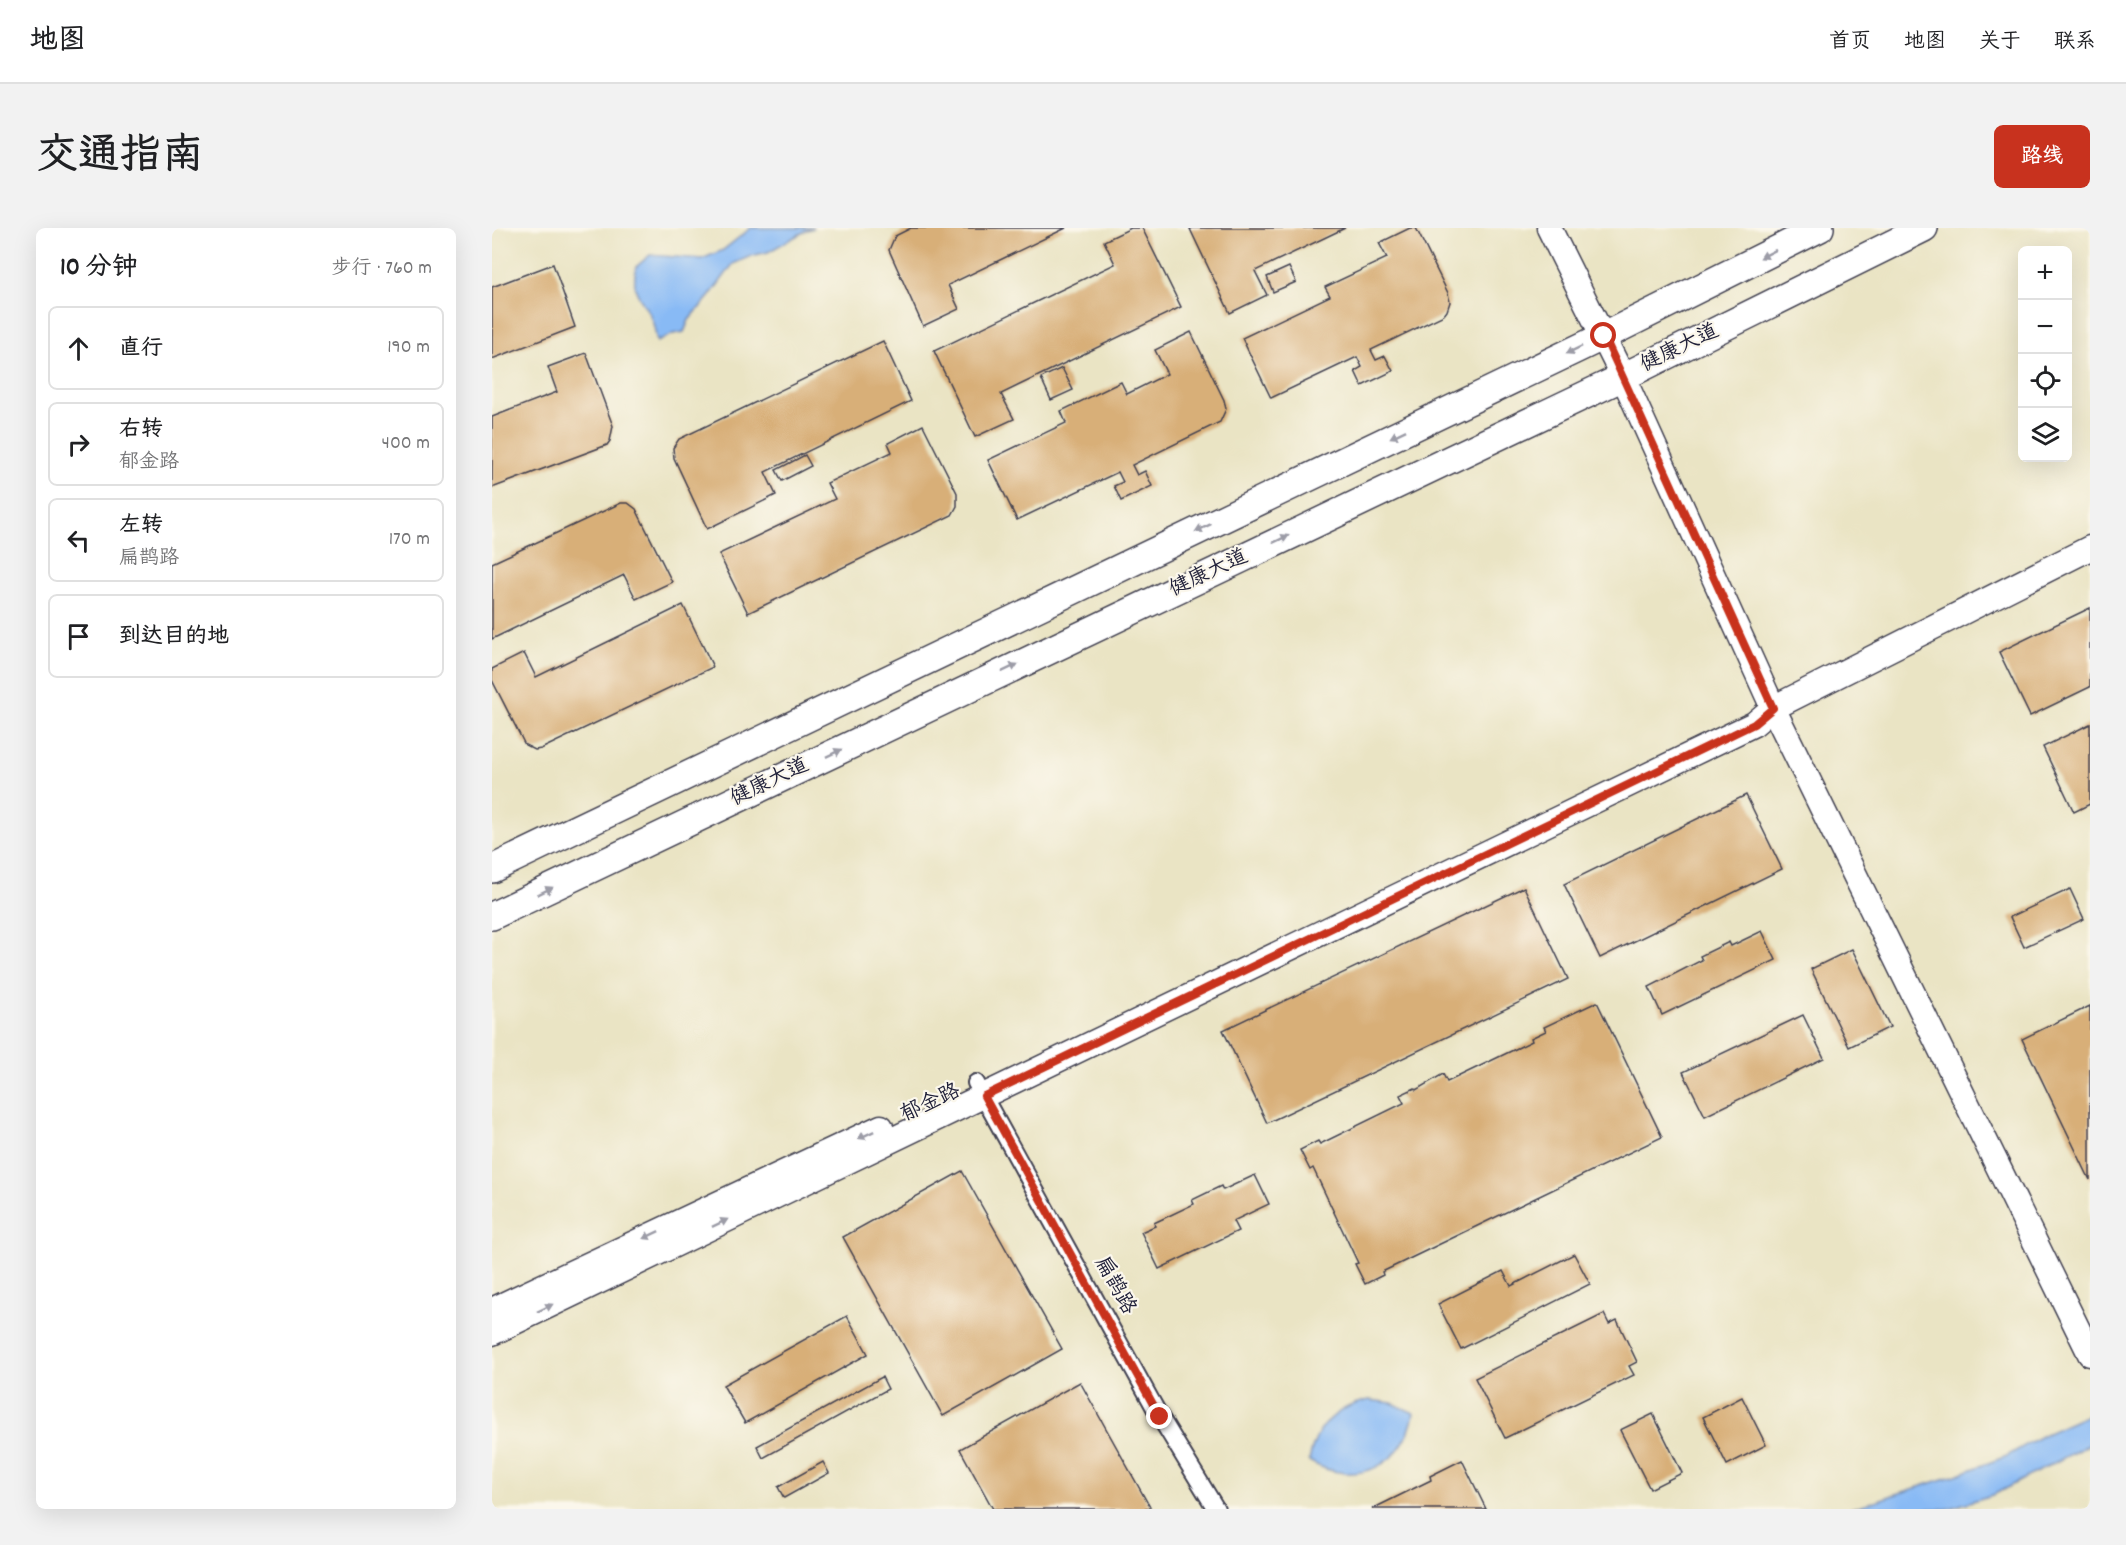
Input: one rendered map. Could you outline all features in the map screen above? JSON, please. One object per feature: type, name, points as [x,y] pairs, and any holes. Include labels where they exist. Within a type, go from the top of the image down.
[{"type":"main road","name":"健康大道","points":[[492,869],[1604,336],[1820,228]]},
{"type":"main road","name":"健康大道","points":[[492,916],[1623,377],[1924,228]]},
{"type":"street","points":[[1549,228],[1604,336],[1773,708],[2090,1354]]},
{"type":"street","name":"郁金路","points":[[492,1333],[980,1089],[1747,711],[1773,708],[2090,548]]},
{"type":"street","name":"郁金路","points":[[492,1310],[980,1089]]},
{"type":"street","name":"扁鹊路","points":[[980,1089],[1160,1417],[1216,1509]]},
{"type":"water","points":[[751,228],[814,228],[768,252],[733,264],[689,320],[684,332],[673,334],[657,342],[651,316],[635,287],[636,267],[650,255],[702,259],[723,250]]},
{"type":"water","points":[[1369,1400],[1392,1403],[1414,1413],[1409,1431],[1400,1447],[1389,1459],[1361,1472],[1344,1473],[1309,1461],[1316,1439],[1328,1421],[1346,1408]]},
{"type":"water","points":[[2090,1414],[2090,1444],[1995,1494],[1947,1509],[1850,1509],[2007,1456],[2043,1435]]},
{"type":"building","points":[[911,228],[1066,228],[948,285],[959,309],[923,326],[889,250],[895,236]]},
{"type":"building","points":[[1131,228],[1142,228],[1181,307],[1001,394],[1014,419],[975,437],[934,351],[1115,264],[1104,241]]},
{"type":"building","points":[[1345,228],[1255,271],[1267,295],[1230,313],[1190,229]]},
{"type":"building","points":[[1410,228],[1416,228],[1448,293],[1450,302],[1444,315],[1371,350],[1376,360],[1385,356],[1393,371],[1362,386],[1355,371],[1362,367],[1357,357],[1271,398],[1242,338],[1330,296],[1325,287],[1387,258],[1379,243]]},
{"type":"building","points":[[553,264],[575,327],[492,359],[492,287]]},
{"type":"building","points":[[1289,267],[1296,282],[1273,292],[1267,277]]},
{"type":"building","points":[[1191,332],[1224,400],[1226,409],[1220,422],[1132,465],[1137,475],[1145,471],[1152,486],[1121,501],[1114,486],[1123,482],[1118,472],[1017,520],[988,460],[1066,423],[1061,411],[1121,382],[1127,394],[1167,374],[1155,350]]},
{"type":"building","points":[[883,341],[911,401],[765,472],[776,495],[707,529],[674,458],[673,448],[679,439]]},
{"type":"building","points":[[586,353],[613,426],[610,441],[607,445],[492,488],[492,417],[557,392],[548,367]]},
{"type":"building","points":[[1062,368],[1073,390],[1051,400],[1041,378]]},
{"type":"building","points":[[923,425],[957,493],[957,506],[952,515],[748,613],[719,554],[835,499],[827,483],[892,452],[888,443]]},
{"type":"building","points":[[805,455],[811,466],[782,481],[776,470]]},
{"type":"building","points":[[621,503],[628,503],[636,509],[672,582],[636,599],[624,575],[492,639],[492,563]]},
{"type":"building","points":[[683,605],[713,667],[541,749],[535,750],[525,745],[492,680],[492,669],[524,653],[536,677]]},
{"type":"building","points":[[2090,608],[2090,687],[2030,716],[1999,652]]},
{"type":"building","points":[[2090,724],[2090,804],[2074,812],[2043,747]]},
{"type":"building","points":[[1746,795],[1782,869],[1600,958],[1564,884]]},
{"type":"building","points":[[1524,887],[1568,979],[1267,1123],[1223,1030]]},
{"type":"building","points":[[2070,889],[2084,919],[2024,947],[2010,917]]},
{"type":"building","points":[[1762,931],[1776,960],[1662,1015],[1649,987],[1702,960],[1700,956],[1729,942],[1731,946]]},
{"type":"building","points":[[1852,949],[1890,1027],[1849,1047],[1811,969]]},
{"type":"building","points":[[1597,1002],[1662,1137],[1382,1272],[1383,1275],[1365,1284],[1355,1264],[1358,1263],[1313,1168],[1310,1170],[1300,1150],[1318,1141],[1320,1144],[1404,1103],[1400,1095],[1415,1088],[1416,1090],[1443,1074],[1447,1082],[1532,1041],[1531,1038],[1546,1031],[1544,1027]]},
{"type":"building","points":[[2090,1006],[2090,1180],[2022,1039]]},
{"type":"building","points":[[1803,1015],[1824,1058],[1705,1116],[1683,1072]]},
{"type":"building","points":[[962,1171],[1062,1349],[943,1416],[843,1237]]},
{"type":"building","points":[[1255,1175],[1269,1204],[1233,1221],[1238,1231],[1159,1269],[1141,1232],[1155,1226],[1154,1223],[1194,1204],[1192,1200],[1221,1186],[1223,1190]]},
{"type":"building","points":[[1574,1254],[1590,1284],[1461,1349],[1438,1304],[1503,1271],[1511,1286]]},
{"type":"building","points":[[1604,1314],[1609,1324],[1617,1320],[1637,1362],[1629,1366],[1634,1375],[1505,1438],[1475,1378]]},
{"type":"building","points":[[847,1316],[868,1354],[745,1423],[723,1385]]},
{"type":"building","points":[[882,1377],[888,1389],[763,1458],[757,1446]]},
{"type":"building","points":[[1080,1382],[1151,1509],[993,1509],[960,1449]]},
{"type":"building","points":[[1742,1397],[1766,1445],[1727,1465],[1703,1417]]},
{"type":"building","points":[[1653,1414],[1682,1473],[1650,1489],[1620,1430]]},
{"type":"building","points":[[1462,1460],[1486,1509],[1372,1509],[1431,1480],[1430,1476]]},
{"type":"building","points":[[823,1462],[829,1473],[784,1498],[778,1487]]},
{"type":"route","points":[[1160,1417],[984,1096],[1754,724],[1773,708],[1604,336]]}]
